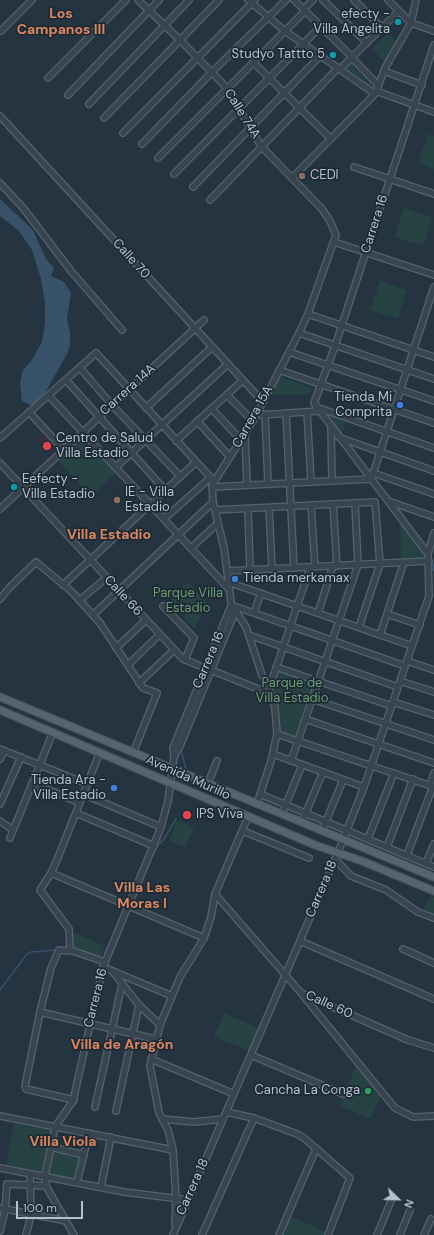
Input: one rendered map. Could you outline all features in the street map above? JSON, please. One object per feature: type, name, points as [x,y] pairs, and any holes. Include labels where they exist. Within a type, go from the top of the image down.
[{"type":"main road","name":"Avenida Murillo","points":[[0,697],[434,877]]},
{"type":"main road","name":"Avenida Murillo","points":[[0,710],[315,845],[336,856],[434,891]]},
{"type":"street","points":[[1,31],[32,0]]},
{"type":"street","points":[[48,78],[126,0]]},
{"type":"street","name":"Calle 74A","points":[[138,0],[227,88],[261,146],[322,209],[330,221],[336,235]]},
{"type":"street","points":[[68,95],[159,0]]},
{"type":"street","points":[[89,104],[189,0]]},
{"type":"street","points":[[104,118],[181,41],[219,0]]},
{"type":"street","points":[[142,144],[212,72],[286,0]]},
{"type":"street","points":[[294,0],[378,85]]},
{"type":"street","points":[[158,158],[285,31],[313,0]]},
{"type":"street","points":[[324,0],[367,43]]},
{"type":"street","points":[[354,0],[382,28]]},
{"type":"street","points":[[388,0],[411,23],[434,31]]},
{"type":"street","points":[[292,178],[376,92],[384,70],[411,23],[416,0]]},
{"type":"street","points":[[123,133],[198,58],[251,1],[268,18],[285,31],[339,69],[376,92],[434,112]]},
{"type":"street","points":[[210,200],[261,146],[399,11]]},
{"type":"street","points":[[174,174],[304,44],[320,26]]},
{"type":"street","name":"Carrera 16","points":[[316,407],[320,385],[335,346],[414,105],[433,53],[434,45]]},
{"type":"street","points":[[193,187],[321,56]]},
{"type":"street","points":[[253,62],[331,138]]},
{"type":"street","points":[[384,70],[422,85]]},
{"type":"street","name":"Calle 70","points":[[0,116],[263,402]]},
{"type":"street","points":[[354,167],[434,194]]},
{"type":"street","points":[[0,183],[24,209],[71,271],[122,330]]},
{"type":"street","name":"Carrera 15A","points":[[164,519],[212,482],[253,421],[308,314],[336,235]]},
{"type":"street","points":[[334,242],[434,275]]},
{"type":"street","points":[[371,479],[432,297],[434,287]]},
{"type":"street","points":[[308,314],[434,357]]},
{"type":"street","name":"Carrera 14A","points":[[0,509],[204,320]]},
{"type":"street","points":[[299,334],[434,379]]},
{"type":"street","points":[[146,408],[212,347]]},
{"type":"street","points":[[289,352],[434,401]]},
{"type":"street","points":[[0,438],[96,353],[196,462],[212,482],[213,502],[228,571],[231,605],[241,618],[249,635],[262,675],[270,692],[276,714],[277,734],[273,754],[256,804]]},
{"type":"street","points":[[116,467],[228,364]]},
{"type":"street","points":[[80,368],[112,405],[180,476]]},
{"type":"street","points":[[279,370],[434,423]]},
{"type":"street","points":[[66,380],[165,490]]},
{"type":"street","points":[[176,441],[243,380]]},
{"type":"street","points":[[227,395],[253,421]]},
{"type":"street","points":[[49,396],[229,589]]},
{"type":"street","points":[[228,571],[380,564],[430,559],[316,407]]},
{"type":"street","points":[[256,416],[265,414],[306,412],[316,407],[434,448]]},
{"type":"street","points":[[212,409],[241,440]]},
{"type":"street","points":[[29,412],[64,450]]},
{"type":"street","points":[[306,412],[311,481]]},
{"type":"street","points":[[286,413],[294,568]]},
{"type":"street","points":[[265,414],[268,483]]},
{"type":"street","points":[[197,422],[230,457]]},
{"type":"street","points":[[331,426],[332,481]]},
{"type":"street","points":[[245,434],[248,485]]},
{"type":"street","points":[[338,436],[434,471]]},
{"type":"street","points":[[63,585],[196,462]]},
{"type":"street","name":"Calle 66","points":[[0,463],[159,635],[185,660],[270,692]]},
{"type":"street","points":[[373,473],[434,494]]},
{"type":"street","points":[[212,482],[248,485],[371,479]]},
{"type":"street","points":[[388,501],[434,517]]},
{"type":"street","points":[[93,615],[177,534],[213,502]]},
{"type":"street","points":[[215,510],[376,502],[380,564],[359,627]]},
{"type":"street","points":[[291,760],[358,565],[355,503]]},
{"type":"street","points":[[318,613],[335,566],[333,504]]},
{"type":"street","points":[[270,692],[276,667],[290,626],[313,567],[311,506]]},
{"type":"street","points":[[269,508],[272,569]]},
{"type":"street","points":[[248,509],[250,570]]},
{"type":"street","points":[[191,548],[218,523]]},
{"type":"street","name":"Carrera 18","points":[[172,1235],[251,1055],[284,974],[300,941],[364,787],[429,596],[430,559],[433,537]]},
{"type":"street","points":[[0,599],[10,587],[36,562],[68,588],[93,615],[128,664],[139,683],[145,690],[157,694],[133,753]]},
{"type":"street","points":[[380,635],[404,562]]},
{"type":"street","points":[[80,600],[106,578]]},
{"type":"street","points":[[228,582],[412,646]]},
{"type":"street","points":[[254,613],[261,593]]},
{"type":"street","points":[[231,605],[332,641],[406,664],[434,670]]},
{"type":"street","name":"Carrera 16","points":[[74,1235],[46,1186],[45,1176],[55,1127],[69,1110],[74,1100],[104,965],[161,827],[174,757],[209,669],[233,617],[231,605]]},
{"type":"street","points":[[163,606],[194,638],[185,660]]},
{"type":"street","points":[[387,614],[420,625]]},
{"type":"street","points":[[116,648],[146,620]]},
{"type":"street","points":[[128,664],[159,635]]},
{"type":"street","points":[[249,635],[398,687]]},
{"type":"street","points":[[139,683],[174,650]]},
{"type":"street","points":[[276,667],[434,716]]},
{"type":"street","points":[[400,681],[434,692]]},
{"type":"street","points":[[312,699],[434,740]]},
{"type":"street","points":[[305,719],[434,763]]},
{"type":"street","points":[[10,838],[53,732]]},
{"type":"street","points":[[277,734],[432,786]]},
{"type":"street","points":[[0,759],[2,750],[87,784]]},
{"type":"street","points":[[70,950],[69,929],[40,890],[51,873],[100,752]]},
{"type":"street","points":[[273,754],[364,787]]},
{"type":"street","points":[[0,804],[21,757]]},
{"type":"street","points":[[208,783],[217,762]]},
{"type":"street","points":[[282,814],[302,765]]},
{"type":"street","points":[[302,822],[323,772]]},
{"type":"street","points":[[368,839],[394,773]]},
{"type":"street","points":[[407,855],[432,786],[434,773]]},
{"type":"street","points":[[387,847],[413,779]]},
{"type":"street","points":[[322,830],[343,780]]},
{"type":"street","points":[[32,783],[80,803]]},
{"type":"street","points":[[83,794],[161,827]]},
{"type":"street","points":[[260,794],[434,867]]},
{"type":"street","points":[[76,813],[154,846]]},
{"type":"street","points":[[175,1229],[176,1198],[173,1150],[168,1130],[162,1118],[150,1066],[151,1059],[155,1039],[160,1025],[180,977],[204,938],[211,917],[215,894],[248,817]]},
{"type":"street","points":[[0,821],[13,830]]},
{"type":"street","points":[[243,831],[309,858]]},
{"type":"street","points":[[426,863],[434,844]]},
{"type":"street","points":[[336,856],[350,876],[386,890],[418,912],[434,918]]},
{"type":"street","points":[[51,873],[204,938]]},
{"type":"street","name":"Calle 60","points":[[215,894],[301,993],[408,1040],[434,1048]]},
{"type":"street","points":[[300,941],[434,999]]},
{"type":"street","points":[[403,948],[434,962]]},
{"type":"street","points":[[74,1100],[26,1089],[25,1081],[51,968],[59,950],[70,950],[104,965],[113,971],[172,996]]},
{"type":"street","points":[[113,971],[139,1005],[160,1025]]},
{"type":"street","points":[[95,1107],[122,984]]},
{"type":"street","points":[[301,993],[395,1108],[413,1117],[434,1116]]},
{"type":"street","points":[[116,1111],[139,1005]]},
{"type":"street","points":[[40,1012],[111,1030],[155,1039]]},
{"type":"street","points":[[251,1055],[343,1094]]},
{"type":"street","points":[[151,1059],[234,1094]]},
{"type":"street","points":[[226,1112],[254,1118],[297,1134],[316,1148],[350,1178],[328,1235]]},
{"type":"street","points":[[0,1116],[173,1150]]},
{"type":"street","points":[[162,1118],[194,1122],[223,1119]]},
{"type":"street","points":[[202,1235],[254,1118]]},
{"type":"street","points":[[77,1182],[89,1133]]},
{"type":"street","points":[[100,1187],[111,1137]]},
{"type":"street","points":[[51,1147],[84,1155]]},
{"type":"street","points":[[279,1235],[316,1148]]},
{"type":"street","points":[[0,1168],[136,1194],[188,1200]]},
{"type":"street","points":[[26,1235],[31,1214],[30,1174]]},
{"type":"street","points":[[0,1231],[7,1184],[46,1186]]},
{"type":"street","points":[[377,1235],[391,1201]]},
{"type":"street","points":[[3,1209],[66,1221]]},
{"type":"street","points":[[400,1235],[410,1210]]},
{"type":"street","points":[[424,1235],[431,1219]]},
{"type":"shaded area","points":[[0,199],[33,230],[46,259],[54,268],[51,276],[64,282],[71,293],[67,318],[70,333],[70,345],[67,354],[41,400],[30,405],[22,401],[20,383],[23,370],[32,360],[42,342],[45,323],[45,303],[41,279],[32,250],[19,231],[0,216]]},
{"type":"shaded area","name":"Centro de Salud Villa Estadio","points":[[42,433],[54,444],[50,448],[56,453],[53,456],[36,439]]},
{"type":"green space","points":[[388,32],[396,41],[385,62],[372,49]]},
{"type":"green space","points":[[350,63],[375,89],[374,92],[343,70]]},
{"type":"green space","points":[[428,134],[434,136],[434,169],[418,163]]},
{"type":"green space","points":[[404,208],[432,217],[423,246],[394,237]]},
{"type":"green space","points":[[380,281],[407,290],[398,319],[370,310]]},
{"type":"green space","points":[[277,375],[312,389],[310,394],[268,395]]},
{"type":"green space","points":[[321,412],[346,423],[341,437]]},
{"type":"green space","points":[[84,438],[116,473],[91,496],[58,461]]},
{"type":"green space","points":[[400,521],[425,554],[425,559],[401,560]]},
{"type":"green space","name":"Parque Villa Estadio","points":[[188,582],[207,602],[195,629],[169,601]]},
{"type":"green space","name":"Parque de Villa Estadio","points":[[278,668],[315,680],[297,738],[279,732],[280,720],[270,689]]},
{"type":"green space","points":[[177,820],[194,827],[185,848],[169,841]]},
{"type":"green space","points":[[430,896],[434,898],[434,916],[423,911]]},
{"type":"green space","points":[[73,932],[105,946],[100,959],[72,948]]},
{"type":"green space","points":[[224,1013],[259,1028],[249,1051],[214,1037]]},
{"type":"green space","points":[[356,1065],[381,1096],[371,1119],[340,1106]]},
{"type":"green space","points":[[14,1123],[52,1131],[44,1173],[6,1166]]},
{"type":"green space","points":[[53,1152],[80,1158],[75,1180],[48,1174]]},
{"type":"green space","points":[[288,1215],[326,1232],[324,1235],[280,1235]]},
{"type":"waterway","points":[[429,561],[434,569]]},
{"type":"waterway","points":[[181,750],[186,769]]},
{"type":"waterway","points":[[155,848],[164,839],[176,819]]},
{"type":"waterway","points":[[0,990],[27,954],[31,952],[57,950]]},
{"type":"place","name":"efecty - Villa Angelita","points":[[398,22]]},
{"type":"place","name":"Studyo Tattto 5","points":[[333,55]]},
{"type":"place","name":"CEDI","points":[[302,176]]},
{"type":"place","name":"Tienda Mi Comprita","points":[[400,405]]},
{"type":"place","name":"Centro de Salud Villa Estadio","points":[[47,446]]},
{"type":"place","name":"Eefecty - Villa Estadio","points":[[14,487]]},
{"type":"place","name":"IE - Villa Estadio","points":[[117,500]]},
{"type":"place","name":"Tienda merkamax","points":[[235,579]]},
{"type":"place","name":"Tienda Ara - Villa Estadio","points":[[114,788]]},
{"type":"place","name":"IPS Viva","points":[[187,815]]},
{"type":"place","name":"Cancha La Conga","points":[[368,1091]]},
{"type":"district","name":"Los Campanos III","points":[[61,22]]},
{"type":"district","name":"Villa Estadio","points":[[109,535]]},
{"type":"district","name":"Villa Las Moras I","points":[[142,896]]},
{"type":"district","name":"Villa de Aragón","points":[[122,1045]]},
{"type":"district","name":"Villa Viola","points":[[63,1142]]}]
